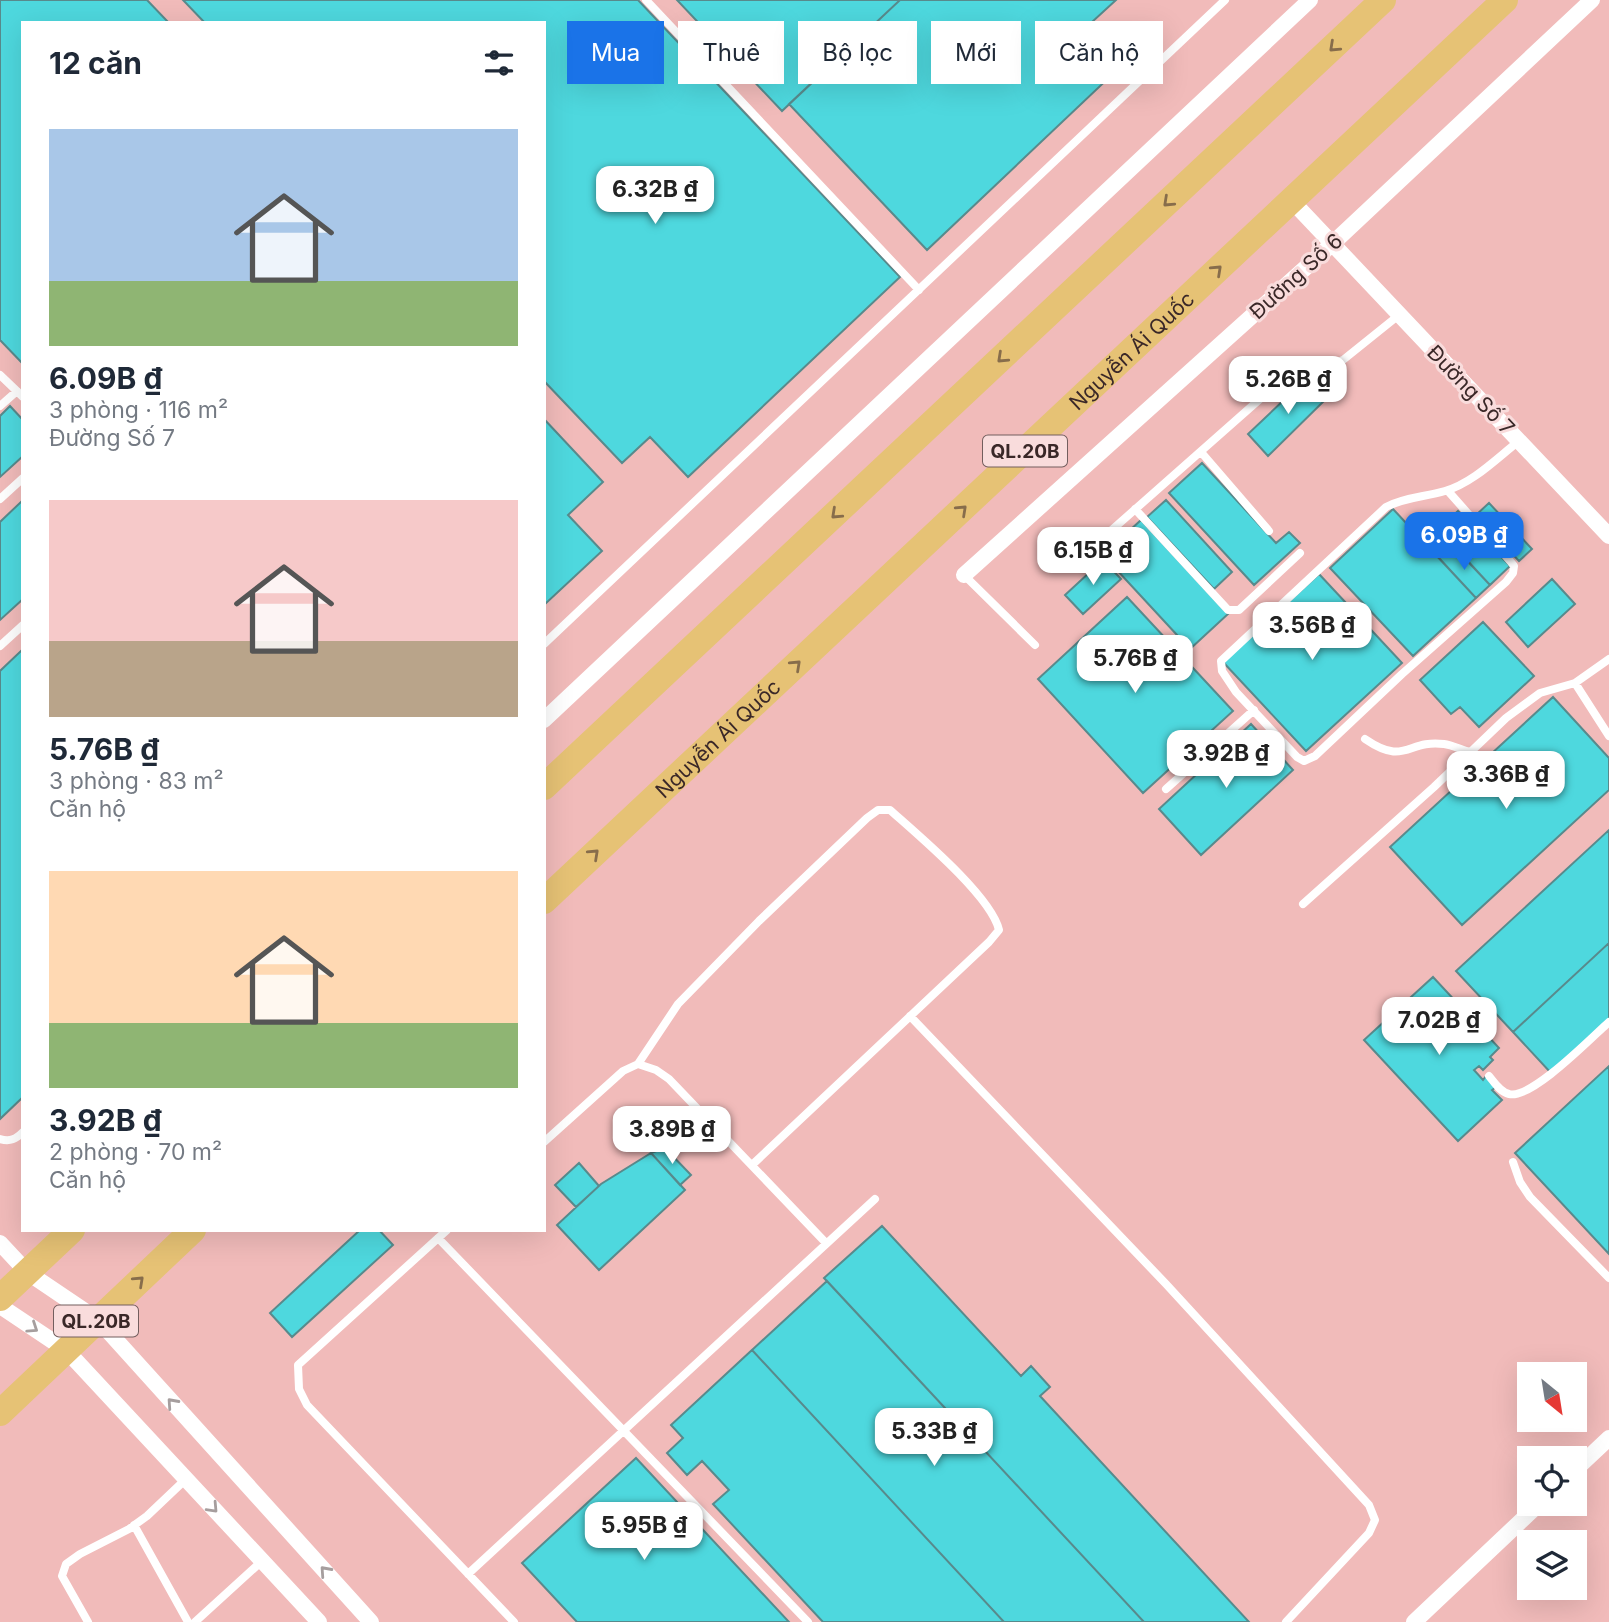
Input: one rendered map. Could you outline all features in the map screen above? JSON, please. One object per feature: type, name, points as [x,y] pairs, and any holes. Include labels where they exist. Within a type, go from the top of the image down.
[{"type":"main road","points":[[546,785],[1383,0]]},
{"type":"main road","name":"Nguyễn Ái Quốc","points":[[546,899],[1505,0]]},
{"type":"main road","points":[[0,1298],[70,1232]]},
{"type":"main road","name":"QL.20B","points":[[0,1413],[191,1232]]},
{"type":"street","points":[[546,718],[1310,0]]},
{"type":"street","name":"Đường Số 6","points":[[964,575],[1332,244],[1592,0]]},
{"type":"street","name":"Đường Số 7","points":[[1291,200],[1609,536]]},
{"type":"street","points":[[0,1243],[27,1272],[97,1320],[370,1622]]},
{"type":"street","points":[[0,1306],[66,1350],[319,1622]]},
{"type":"street","points":[[1587,1459],[1609,1438]]},
{"type":"street","points":[[1414,1622],[1526,1516]]},
{"type":"lane","points":[[646,0],[919,290]]},
{"type":"lane","points":[[546,642],[1225,0]]},
{"type":"lane","points":[[1097,543],[1286,376],[1301,370],[1321,369],[1343,360],[1399,315]]},
{"type":"lane","points":[[0,374],[20,394],[0,406]]},
{"type":"lane","points":[[1448,491],[1514,566],[1513,573],[1315,756],[1304,761],[1297,757],[1236,692],[1222,671],[1221,661],[1386,507],[1400,499],[1448,491],[1478,474],[1519,440]]},
{"type":"lane","points":[[1200,452],[1269,531]]},
{"type":"lane","points":[[0,499],[21,480]]},
{"type":"lane","points":[[1135,509],[1227,610],[1233,612],[1239,610],[1300,553]]},
{"type":"lane","points":[[964,575],[1035,645]]},
{"type":"lane","points":[[0,646],[21,627]]},
{"type":"lane","points":[[1303,904],[1506,718],[1540,693],[1575,683],[1609,659]]},
{"type":"lane","points":[[1575,683],[1609,736]]},
{"type":"lane","points":[[1166,789],[1254,710]]},
{"type":"lane","points":[[1365,739],[1381,749],[1396,753],[1444,744],[1470,752]]},
{"type":"lane","points":[[546,1140],[623,1071],[638,1064],[678,1004],[759,921],[867,818],[878,810],[890,810],[945,860],[996,916],[999,930],[752,1165]]},
{"type":"lane","points":[[910,1016],[1175,1294],[1369,1505],[1375,1520],[1369,1533],[1286,1622]]},
{"type":"lane","points":[[1489,1076],[1503,1091],[1510,1095],[1518,1094],[1548,1077],[1609,1022]]},
{"type":"lane","points":[[638,1064],[656,1070],[669,1079],[827,1243]]},
{"type":"lane","points":[[0,1139],[6,1141],[21,1134]]},
{"type":"lane","points":[[1513,1162],[1520,1182],[1530,1197],[1609,1278]]},
{"type":"lane","points":[[468,1574],[875,1199]]},
{"type":"lane","points":[[445,1232],[298,1365],[297,1376],[307,1405],[514,1622]]},
{"type":"lane","points":[[438,1238],[808,1622]]},
{"type":"lane","points":[[88,1622],[62,1576],[66,1564],[148,1516],[186,1479]]},
{"type":"lane","points":[[134,1525],[188,1622]]},
{"type":"lane","points":[[195,1622],[262,1561]]},
{"type":"shaded area","points":[[0,0],[1609,0],[1609,1622],[0,1622]]},
{"type":"building","points":[[0,0],[147,0],[167,21],[21,21],[21,362],[0,340]]},
{"type":"building","points":[[183,0],[638,0],[658,21],[567,21],[567,84],[664,84],[664,27],[678,42],[678,84],[717,84],[900,277],[688,477],[650,437],[622,463],[546,383],[546,21],[203,21]]},
{"type":"building","points":[[677,0],[900,0],[878,21],[798,21],[798,84],[811,84],[782,111],[756,84],[784,84],[784,21],[697,21]]},
{"type":"building","points":[[900,0],[1116,0],[1093,21],[1035,21],[1035,84],[1102,84],[927,250],[789,104],[810,84],[917,84],[917,21],[878,21]]},
{"type":"building","points":[[1305,380],[1332,393],[1268,456],[1248,434]]},
{"type":"building","points":[[10,406],[21,418],[21,458],[0,477],[0,416]]},
{"type":"building","points":[[546,421],[603,482],[568,515],[602,551],[546,603]]},
{"type":"building","points":[[1202,463],[1276,543],[1289,532],[1300,543],[1254,585],[1169,493]]},
{"type":"building","points":[[1166,500],[1232,572],[1214,589],[1147,517]]},
{"type":"building","points":[[21,502],[21,601],[0,620],[0,522]]},
{"type":"building","points":[[1489,503],[1532,549],[1519,561],[1476,515]]},
{"type":"building","points":[[1393,509],[1476,598],[1413,656],[1330,568]]},
{"type":"building","points":[[1458,511],[1510,566],[1490,585],[1438,530]]},
{"type":"building","points":[[1141,520],[1228,614],[1190,649],[1103,555]]},
{"type":"building","points":[[1453,545],[1490,585],[1476,598],[1439,558]]},
{"type":"building","points":[[1103,560],[1121,579],[1083,614],[1065,595]]},
{"type":"building","points":[[1319,574],[1402,663],[1306,751],[1223,662]]},
{"type":"building","points":[[1552,579],[1575,604],[1528,647],[1506,622]]},
{"type":"building","points":[[1127,597],[1233,711],[1143,793],[1038,679]]},
{"type":"building","points":[[1483,622],[1534,676],[1479,727],[1460,707],[1451,714],[1420,680]]},
{"type":"building","points":[[21,651],[21,1099],[0,1119],[0,671]]},
{"type":"building","points":[[1553,697],[1609,758],[1609,790],[1462,925],[1390,847]]},
{"type":"building","points":[[1251,724],[1293,770],[1201,855],[1159,809]]},
{"type":"building","points":[[1609,830],[1609,943],[1513,1032],[1456,971]]},
{"type":"building","points":[[1609,943],[1609,1020],[1551,1073],[1513,1032]]},
{"type":"building","points":[[1433,977],[1499,1048],[1490,1057],[1493,1060],[1483,1070],[1479,1066],[1474,1070],[1483,1080],[1486,1076],[1496,1087],[1492,1090],[1502,1100],[1458,1141],[1364,1040]]},
{"type":"building","points":[[1609,1066],[1609,1254],[1515,1153]]},
{"type":"building","points":[[665,1148],[691,1175],[680,1185],[651,1153]]},
{"type":"building","points":[[651,1153],[685,1190],[599,1270],[557,1225],[601,1184]]},
{"type":"building","points":[[579,1163],[599,1186],[576,1207],[555,1185]]},
{"type":"building","points":[[882,1226],[1021,1376],[1031,1366],[1050,1387],[1040,1396],[1249,1622],[1144,1622],[824,1278]]},
{"type":"building","points":[[358,1232],[381,1232],[393,1245],[292,1337],[270,1313]]},
{"type":"building","points":[[827,1281],[1144,1622],[1004,1622],[752,1350]]},
{"type":"building","points":[[752,1350],[1004,1622],[823,1622],[713,1504],[729,1490],[702,1461],[687,1475],[667,1453],[683,1438],[671,1425]]},
{"type":"building","points":[[636,1458],[789,1622],[577,1622],[522,1563]]}]
